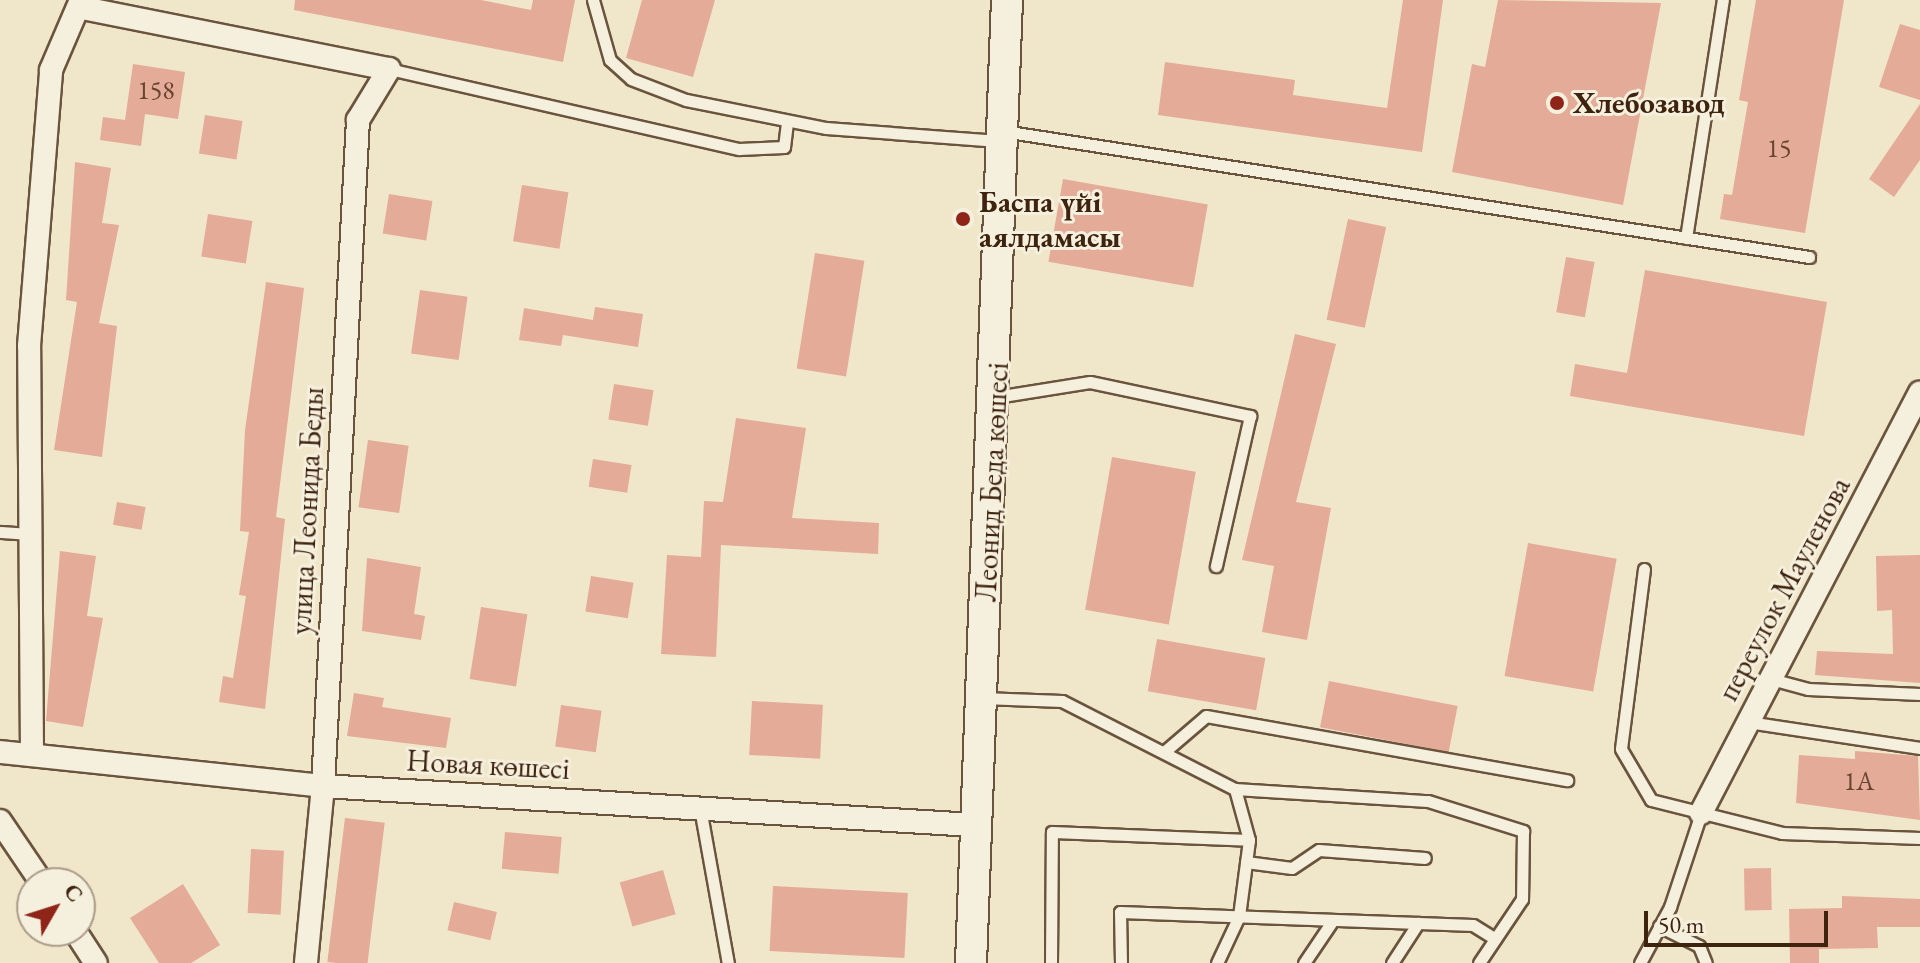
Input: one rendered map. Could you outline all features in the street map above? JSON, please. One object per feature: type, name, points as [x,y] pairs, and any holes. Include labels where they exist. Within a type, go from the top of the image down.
[{"type":"street","name":"Леонид Беда көшесі","points":[[971,963],[974,825],[996,397],[1007,0]]},
{"type":"street","points":[[32,755],[29,346],[51,70],[82,4],[389,69]]},
{"type":"street","name":"улица Леонида Беды","points":[[306,963],[323,786],[358,120],[389,69]]},
{"type":"street","name":"переулок Мауленова","points":[[1701,813],[1920,393]]},
{"type":"street","name":"Новая көшесі","points":[[0,752],[323,786],[974,825]]},
{"type":"street","points":[[0,821],[31,867]]},
{"type":"lane","points":[[593,0],[610,60],[631,79],[686,100],[787,122],[1003,136],[1809,257]]},
{"type":"lane","points":[[1686,238],[1723,0]]},
{"type":"lane","points":[[389,69],[739,149],[784,147],[787,122]]},
{"type":"lane","points":[[996,397],[1090,382],[1250,416],[1216,566]]},
{"type":"lane","points":[[0,532],[28,534]]},
{"type":"lane","points":[[1644,569],[1621,749],[1651,800],[1782,833],[1920,838]]},
{"type":"lane","points":[[1771,679],[1808,689],[1920,694]]},
{"type":"lane","points":[[982,698],[1062,701],[1235,789],[1428,801],[1523,831],[1522,899],[1479,963]]},
{"type":"lane","points":[[1164,752],[1206,716],[1567,780]]},
{"type":"lane","points":[[1748,722],[1920,748]]},
{"type":"lane","points":[[1217,963],[1239,916],[1249,840],[1235,789]]},
{"type":"lane","points":[[700,807],[728,963]]},
{"type":"lane","points":[[1640,963],[1659,926],[1701,813]]},
{"type":"lane","points":[[1051,963],[1052,832],[1249,840]]},
{"type":"lane","points":[[1246,862],[1292,868],[1319,850],[1425,858]]},
{"type":"lane","points":[[1121,963],[1120,912],[1473,925],[1495,939]]},
{"type":"lane","points":[[1304,963],[1333,920]]},
{"type":"lane","points":[[1392,963],[1418,923]]},
{"type":"lane","points":[[1659,926],[1699,946],[1706,963]]},
{"type":"building","points":[[295,0],[481,0],[531,10],[533,0],[575,0],[563,62],[294,10]]},
{"type":"building","points":[[642,0],[715,0],[693,77],[626,58]]},
{"type":"building","points":[[1403,0],[1443,0],[1422,152],[1158,115],[1165,62],[1295,80],[1293,95],[1387,108]]},
{"type":"building","name":"Хлебозавод","points":[[1498,0],[1661,3],[1623,205],[1452,172],[1472,64],[1485,67]]},
{"type":"building","points":[[1756,0],[1844,0],[1805,233],[1720,219],[1724,194],[1732,195],[1748,102],[1739,100]]},
{"type":"building","points":[[1900,24],[1920,30],[1920,100],[1879,87]]},
{"type":"building","points":[[133,64],[185,72],[178,119],[145,114],[141,146],[100,140],[103,117],[125,120]]},
{"type":"building","points":[[1920,104],[1920,160],[1894,197],[1869,179]]},
{"type":"building","points":[[205,115],[243,121],[236,159],[199,154]]},
{"type":"building","points":[[75,162],[111,168],[102,223],[119,225],[99,323],[117,326],[102,457],[54,450],[77,302],[66,300]]},
{"type":"building","points":[[1063,179],[1208,205],[1193,287],[1048,262]]},
{"type":"building","points":[[522,185],[568,192],[560,249],[513,241]]},
{"type":"building","points":[[389,194],[432,201],[426,240],[383,234]]},
{"type":"building","points":[[208,214],[252,221],[246,264],[201,256]]},
{"type":"building","points":[[1348,219],[1386,227],[1365,328],[1327,320]]},
{"type":"building","points":[[815,253],[864,261],[846,376],[797,369]]},
{"type":"building","points":[[1566,257],[1595,262],[1585,317],[1556,312]]},
{"type":"building","points":[[1645,270],[1827,302],[1804,436],[1570,396],[1575,364],[1627,373]]},
{"type":"building","points":[[266,282],[304,288],[276,517],[285,519],[265,709],[219,702],[223,676],[233,678],[246,596],[239,595],[249,532],[240,531],[245,430]]},
{"type":"building","points":[[420,290],[468,297],[459,360],[411,353]]},
{"type":"building","points":[[595,307],[643,314],[638,347],[563,335],[561,346],[519,340],[524,308],[593,320]]},
{"type":"building","points":[[1295,334],[1336,344],[1296,502],[1331,508],[1307,640],[1262,632],[1274,566],[1242,560]]},
{"type":"building","points":[[614,384],[654,390],[648,426],[608,420]]},
{"type":"building","points":[[736,418],[806,428],[792,518],[879,523],[878,554],[721,545],[716,657],[661,654],[667,555],[701,557],[704,501],[723,502]]},
{"type":"building","points":[[368,440],[409,446],[399,513],[359,507]]},
{"type":"building","points":[[1112,457],[1196,472],[1169,624],[1085,610]]},
{"type":"building","points":[[593,459],[632,465],[627,493],[589,487]]},
{"type":"building","points":[[117,502],[146,507],[142,530],[113,525]]},
{"type":"building","points":[[1528,543],[1617,559],[1593,692],[1505,676]]},
{"type":"building","points":[[60,551],[96,556],[87,616],[103,618],[83,727],[46,721]]},
{"type":"building","points":[[1920,555],[1920,683],[1815,675],[1817,651],[1893,654],[1892,610],[1877,611],[1876,556]]},
{"type":"building","points":[[367,558],[421,567],[414,614],[425,616],[421,640],[362,631]]},
{"type":"building","points":[[591,576],[633,583],[628,618],[585,612]]},
{"type":"building","points":[[481,607],[527,614],[516,686],[470,679]]},
{"type":"building","points":[[1157,639],[1265,658],[1256,710],[1148,691]]},
{"type":"building","points":[[1329,681],[1458,706],[1449,752],[1320,727]]},
{"type":"building","points":[[354,693],[384,698],[382,707],[451,718],[446,748],[347,736]]},
{"type":"building","points":[[752,701],[823,705],[820,759],[749,755]]},
{"type":"building","points":[[561,705],[602,711],[596,752],[555,747]]},
{"type":"building","points":[[1855,751],[1918,756],[1920,820],[1796,803],[1799,755],[1855,759]]},
{"type":"building","points":[[345,818],[385,823],[367,963],[327,962]]},
{"type":"building","points":[[505,832],[562,837],[559,874],[502,869]]},
{"type":"building","points":[[251,849],[284,851],[281,915],[248,913]]},
{"type":"building","points":[[1744,868],[1771,868],[1772,910],[1745,910]]},
{"type":"building","points":[[663,870],[676,914],[632,927],[620,882]]},
{"type":"building","points":[[183,884],[220,945],[191,963],[159,963],[130,918]]},
{"type":"building","points":[[773,886],[908,893],[904,958],[770,951]]},
{"type":"building","points":[[1842,896],[1920,899],[1920,927],[1877,927],[1878,948],[1819,949],[1819,963],[1790,963],[1789,909],[1842,908]]},
{"type":"building","points":[[454,902],[497,912],[490,940],[447,930]]},
{"type":"place","name":"Хлебозавод","points":[[1557,103]]},
{"type":"place","name":"Баспа үйі аялдамасы","points":[[963,219]]}]
